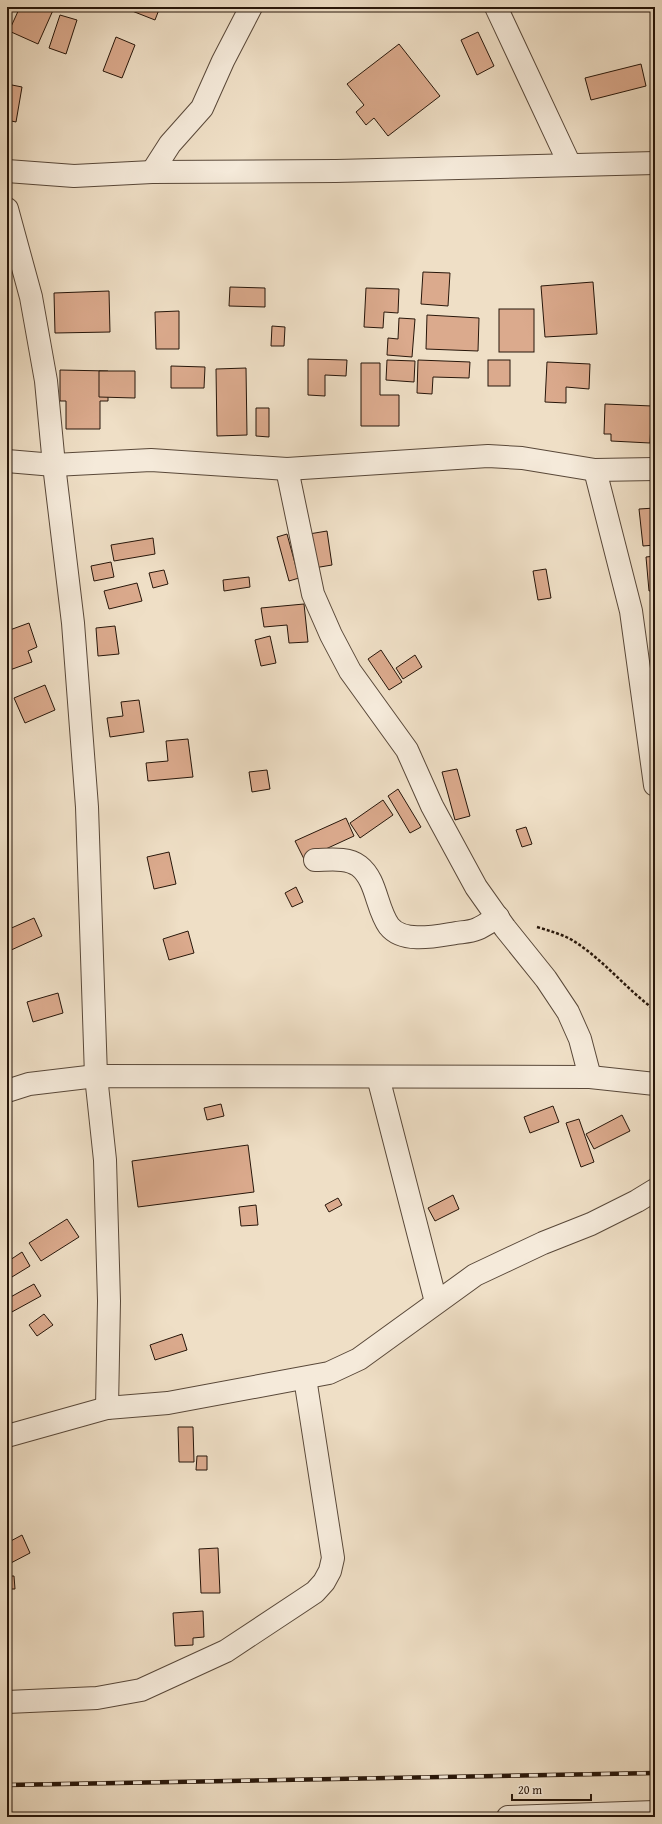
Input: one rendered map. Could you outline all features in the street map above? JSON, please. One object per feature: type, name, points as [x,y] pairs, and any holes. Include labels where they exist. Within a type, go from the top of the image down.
[{"type":"street","points":[[152,172],[170,144],[202,108],[223,61],[251,7]]},
{"type":"street","points":[[496,7],[570,165]]},
{"type":"street","points":[[7,171],[74,176],[152,172],[336,171],[655,162]]},
{"type":"street","points":[[7,209],[31,297],[46,380],[54,465],[73,623],[86,800],[96,1076],[105,1160],[109,1301],[107,1408]]},
{"type":"street","points":[[7,461],[54,465],[151,460],[287,469],[488,456],[522,458],[595,470],[655,469]]},
{"type":"street","points":[[287,469],[313,594],[331,635],[350,671],[407,750],[450,842],[476,886],[499,920],[546,979],[568,1012],[580,1038],[590,1077]]},
{"type":"street","points":[[595,470],[631,611],[655,785]]},
{"type":"street","points":[[315,860],[336,859],[352,862],[364,871],[390,927],[397,932],[423,938],[468,931],[499,920]]},
{"type":"street","points":[[7,1092],[29,1084],[96,1076],[590,1077],[655,1084]]},
{"type":"street","points":[[378,1077],[436,1302]]},
{"type":"street","points":[[7,1436],[107,1408],[168,1403],[329,1373],[359,1359],[475,1275],[543,1243],[591,1224],[637,1201],[655,1190]]},
{"type":"street","points":[[7,1702],[97,1698],[140,1690],[226,1651],[305,1599],[324,1582],[330,1571],[333,1558],[305,1378]]},
{"type":"street","points":[[508,1817],[655,1812]]},
{"type":"path","points":[[499,920],[534,926],[557,932],[572,940],[594,956],[655,1010]]},
{"type":"building","points":[[20,7],[54,8],[38,44],[9,31]]},
{"type":"building","points":[[128,7],[160,7],[155,20],[127,9]]},
{"type":"building","points":[[60,15],[77,20],[66,54],[49,48]]},
{"type":"building","points":[[478,32],[494,66],[477,75],[461,40]]},
{"type":"building","points":[[116,37],[135,45],[122,78],[103,71]]},
{"type":"building","points":[[399,44],[440,96],[388,136],[374,118],[366,125],[356,112],[364,105],[347,84]]},
{"type":"building","points":[[641,64],[646,86],[591,100],[585,78]]},
{"type":"building","points":[[7,84],[22,87],[16,122],[7,120]]},
{"type":"building","points":[[423,272],[450,273],[448,306],[421,304]]},
{"type":"building","points":[[593,282],[597,334],[545,337],[541,286]]},
{"type":"building","points":[[230,287],[265,288],[265,307],[229,306]]},
{"type":"building","points":[[366,288],[399,289],[398,313],[384,312],[383,328],[364,327]]},
{"type":"building","points":[[109,291],[110,332],[55,333],[54,293]]},
{"type":"building","points":[[499,309],[534,309],[534,352],[499,352]]},
{"type":"building","points":[[179,311],[179,349],[156,349],[155,312]]},
{"type":"building","points":[[427,315],[479,318],[478,351],[426,349]]},
{"type":"building","points":[[399,318],[415,319],[412,357],[387,355],[388,338],[398,339]]},
{"type":"building","points":[[272,326],[285,327],[284,346],[271,346]]},
{"type":"building","points":[[308,359],[347,360],[346,376],[325,375],[325,396],[308,395]]},
{"type":"building","points":[[387,360],[415,361],[414,382],[386,380]]},
{"type":"building","points":[[418,360],[470,362],[469,378],[433,377],[432,394],[417,393]]},
{"type":"building","points":[[488,360],[510,360],[510,386],[488,386]]},
{"type":"building","points":[[547,362],[590,364],[589,389],[566,387],[566,403],[545,402]]},
{"type":"building","points":[[361,363],[380,363],[380,395],[399,395],[399,426],[361,426]]},
{"type":"building","points":[[171,366],[205,367],[204,388],[171,388]]},
{"type":"building","points":[[246,368],[247,435],[217,436],[216,369]]},
{"type":"building","points":[[60,370],[108,371],[108,401],[100,401],[100,429],[66,429],[66,401],[60,401]]},
{"type":"building","points":[[99,371],[135,371],[135,398],[99,397]]},
{"type":"building","points":[[605,404],[652,406],[650,443],[611,441],[611,434],[604,434]]},
{"type":"building","points":[[256,408],[269,408],[269,437],[256,436]]},
{"type":"building","points":[[655,508],[655,545],[643,546],[639,509]]},
{"type":"building","points":[[327,531],[332,565],[314,568],[309,534]]},
{"type":"building","points":[[287,534],[299,578],[289,581],[277,537]]},
{"type":"building","points":[[153,538],[155,554],[114,561],[111,545]]},
{"type":"building","points":[[655,556],[655,590],[649,591],[646,557]]},
{"type":"building","points":[[111,562],[114,577],[94,581],[91,566]]},
{"type":"building","points":[[546,569],[551,598],[538,600],[533,571]]},
{"type":"building","points":[[164,570],[168,584],[153,588],[149,573]]},
{"type":"building","points":[[249,577],[250,587],[224,591],[223,580]]},
{"type":"building","points":[[137,583],[142,601],[109,609],[104,591]]},
{"type":"building","points":[[304,604],[308,642],[289,643],[287,625],[264,627],[261,608]]},
{"type":"building","points":[[29,623],[37,647],[28,651],[32,662],[7,671],[7,631]]},
{"type":"building","points":[[115,626],[119,654],[98,656],[96,628]]},
{"type":"building","points":[[270,636],[276,663],[261,666],[255,640]]},
{"type":"building","points":[[381,650],[402,682],[389,690],[368,659]]},
{"type":"building","points":[[415,655],[422,667],[403,679],[396,668]]},
{"type":"building","points":[[45,685],[55,710],[25,723],[14,698]]},
{"type":"building","points":[[139,700],[144,732],[110,737],[107,718],[123,716],[121,702]]},
{"type":"building","points":[[188,739],[193,777],[148,781],[146,763],[168,761],[166,741]]},
{"type":"building","points":[[457,769],[470,816],[455,820],[442,772]]},
{"type":"building","points":[[267,770],[270,789],[252,792],[249,772]]},
{"type":"building","points":[[398,789],[421,827],[410,833],[388,796]]},
{"type":"building","points":[[383,800],[393,815],[360,838],[350,823]]},
{"type":"building","points":[[346,818],[354,836],[304,859],[295,841]]},
{"type":"building","points":[[526,827],[532,844],[522,847],[516,830]]},
{"type":"building","points":[[169,852],[176,884],[154,889],[147,857]]},
{"type":"building","points":[[296,887],[303,902],[292,907],[285,893]]},
{"type":"building","points":[[34,918],[42,936],[9,951],[7,947],[7,930]]},
{"type":"building","points":[[188,931],[194,953],[169,960],[163,939]]},
{"type":"building","points":[[58,993],[63,1013],[33,1022],[27,1002]]},
{"type":"building","points":[[221,1104],[224,1116],[207,1120],[204,1108]]},
{"type":"building","points":[[553,1106],[559,1122],[530,1133],[524,1117]]},
{"type":"building","points":[[622,1115],[630,1131],[594,1149],[586,1134]]},
{"type":"building","points":[[579,1119],[594,1162],[581,1167],[566,1123]]},
{"type":"building","points":[[248,1145],[254,1192],[138,1207],[132,1161]]},
{"type":"building","points":[[453,1195],[459,1209],[435,1221],[428,1208]]},
{"type":"building","points":[[338,1198],[342,1205],[329,1212],[325,1205]]},
{"type":"building","points":[[256,1205],[258,1225],[241,1226],[239,1207]]},
{"type":"building","points":[[67,1219],[79,1237],[41,1261],[29,1243]]},
{"type":"building","points":[[22,1252],[30,1266],[7,1280],[7,1262]]},
{"type":"building","points":[[34,1284],[41,1296],[10,1313],[7,1307],[7,1299]]},
{"type":"building","points":[[44,1314],[53,1325],[37,1336],[29,1325]]},
{"type":"building","points":[[182,1334],[187,1350],[155,1360],[150,1345]]},
{"type":"building","points":[[178,1427],[193,1427],[194,1462],[179,1462]]},
{"type":"building","points":[[197,1456],[207,1456],[207,1470],[196,1470]]},
{"type":"building","points":[[22,1535],[30,1553],[7,1565],[7,1543]]},
{"type":"building","points":[[218,1548],[220,1593],[201,1593],[199,1549]]},
{"type":"building","points":[[7,1576],[14,1576],[15,1589],[7,1589]]},
{"type":"building","points":[[203,1611],[204,1637],[193,1638],[193,1645],[175,1646],[173,1613]]},
{"type":"railway","points":[[7,1785],[655,1773]]}]
